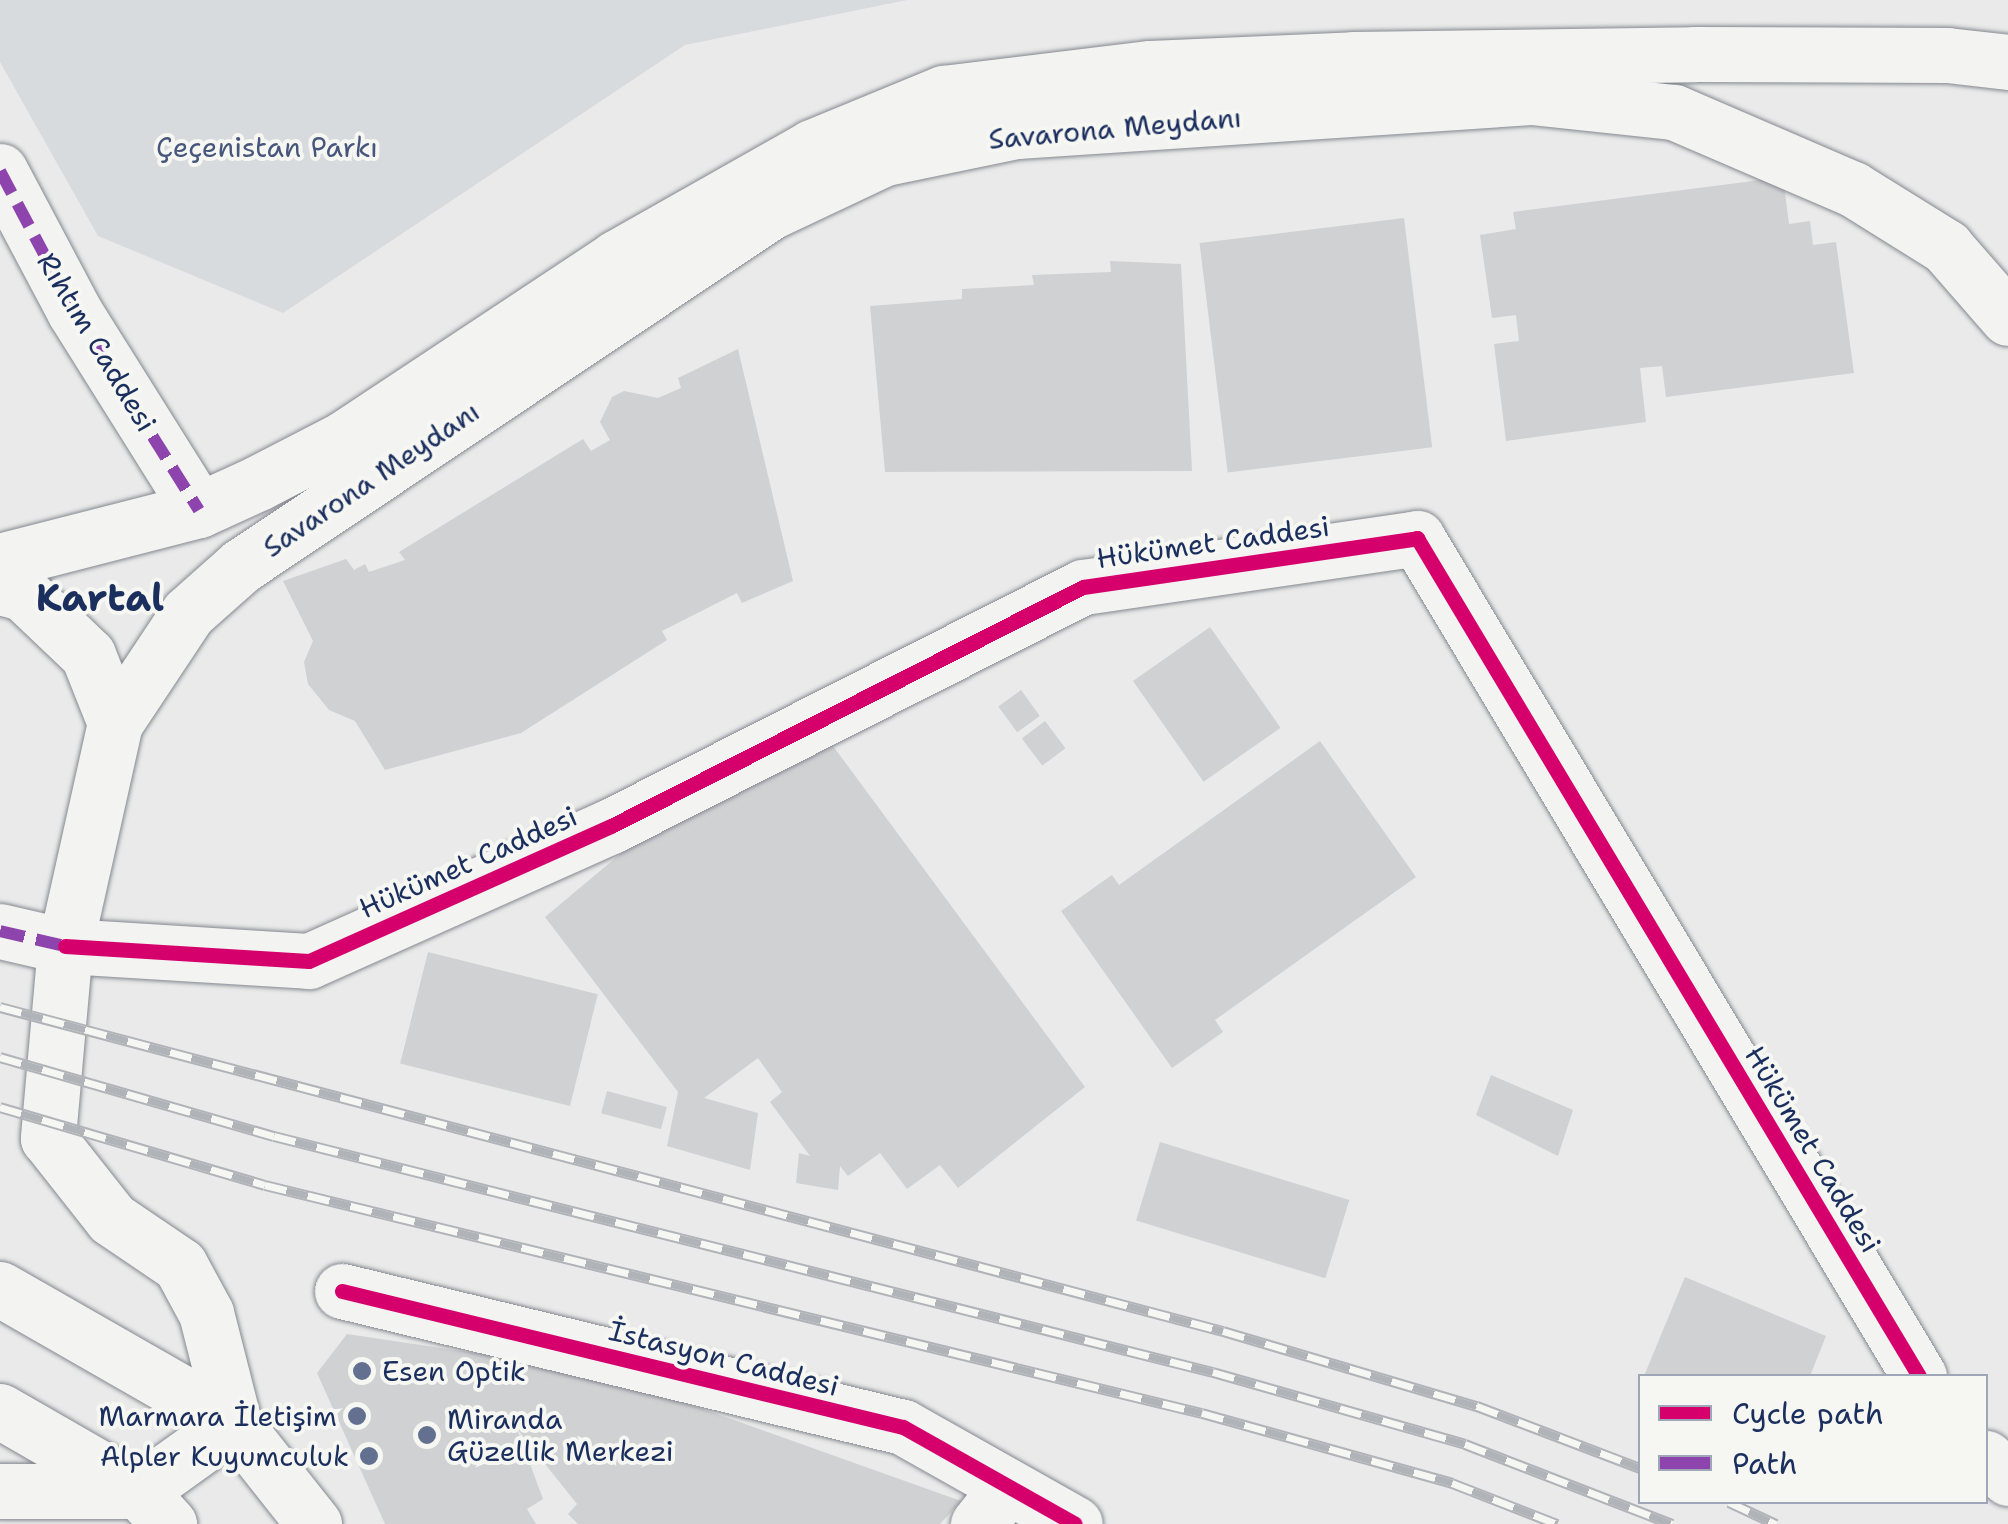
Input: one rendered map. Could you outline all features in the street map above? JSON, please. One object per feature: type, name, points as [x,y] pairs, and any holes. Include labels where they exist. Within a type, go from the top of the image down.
[{"type":"main road","name":"Savarona Meydanı","points":[[0,561],[199,510],[343,439],[616,258],[812,147],[943,93],[1150,68],[1354,59],[1714,54],[2008,62]]},
{"type":"main road","name":"Savarona Meydanı","points":[[115,723],[188,612],[241,566],[770,212],[885,158],[1017,131],[1531,97],[1674,112],[1853,189],[1946,247],[2006,311]]},
{"type":"main road","name":"Rıhtım Caddesi","points":[[0,171],[74,311],[199,510]]},
{"type":"main road","name":"Hükümet Caddesi","points":[[65,946],[309,961],[611,826],[1082,586],[1417,538],[1918,1374]]},
{"type":"main road","points":[[0,588],[24,593],[88,655],[115,723],[65,946],[48,1138],[112,1220],[180,1265],[206,1313],[234,1423]]},
{"type":"main road","points":[[0,931],[65,946]]},
{"type":"main road","points":[[0,1289],[234,1423],[314,1524]]},
{"type":"main road","name":"İstasyon Caddesi","points":[[342,1291],[903,1427],[992,1507],[1074,1524]]},
{"type":"main road","points":[[0,1411],[154,1508]]},
{"type":"main road","points":[[154,1508],[234,1423]]},
{"type":"main road","points":[[1988,1460],[2008,1478]]},
{"type":"main road","points":[[0,1491],[154,1508]]},
{"type":"green space","name":"Çeçenistan Parkı","points":[[0,0],[907,0],[685,45],[283,313],[98,236],[0,62]]},
{"type":"building","points":[[1783,177],[1789,224],[1810,221],[1813,245],[1836,242],[1854,373],[1666,397],[1662,366],[1640,368],[1646,422],[1506,441],[1494,344],[1519,341],[1516,315],[1492,318],[1480,235],[1516,229],[1513,212]]},
{"type":"building","points":[[1404,218],[1432,447],[1228,472],[1200,243]]},
{"type":"building","points":[[1110,261],[1181,264],[1192,471],[885,472],[870,306],[962,299],[962,289],[1034,285],[1032,275],[1111,272]]},
{"type":"building","points":[[738,349],[793,581],[742,603],[737,593],[662,631],[667,640],[521,733],[385,770],[355,721],[329,710],[308,684],[304,662],[313,641],[283,581],[346,559],[354,570],[365,564],[369,572],[405,560],[399,552],[583,439],[591,451],[610,440],[600,422],[612,397],[624,391],[658,398],[681,388],[678,378]]},
{"type":"building","points":[[1210,627],[1281,728],[1204,782],[1133,681]]},
{"type":"building","points":[[1021,690],[1040,716],[1017,732],[998,706]]},
{"type":"building","points":[[1045,721],[1065,748],[1042,766],[1022,738]]},
{"type":"building","points":[[816,723],[1085,1087],[958,1188],[940,1165],[907,1189],[880,1153],[848,1176],[840,1166],[838,1190],[796,1183],[799,1153],[810,1156],[770,1102],[782,1092],[758,1058],[704,1098],[758,1113],[750,1170],[667,1146],[678,1092],[545,917],[673,810]]},
{"type":"building","points":[[1320,741],[1416,877],[1215,1020],[1223,1032],[1172,1068],[1061,911],[1112,875],[1119,885]]},
{"type":"building","points":[[428,952],[598,994],[570,1106],[400,1064]]},
{"type":"building","points":[[1491,1075],[1573,1110],[1558,1156],[1476,1115]]},
{"type":"building","points":[[607,1091],[667,1107],[661,1129],[601,1113]]},
{"type":"building","points":[[1160,1142],[1349,1200],[1325,1278],[1136,1220]]},
{"type":"building","points":[[1685,1277],[1826,1336],[1811,1374],[1645,1374]]},
{"type":"building","points":[[347,1334],[596,1371],[961,1501],[940,1524],[578,1524],[568,1514],[577,1504],[517,1429],[543,1499],[527,1509],[536,1524],[385,1524],[317,1373]]},
{"type":"railway","points":[[0,1007],[1223,1331],[1477,1406],[1638,1467]]},
{"type":"railway","points":[[0,1057],[274,1136],[1213,1372],[1465,1444],[1672,1524]]},
{"type":"railway","points":[[0,1107],[265,1185],[1202,1413],[1452,1483],[1557,1524]]},
{"type":"railway","points":[[1733,1504],[1776,1524]]},
{"type":"marked path","points":[[0,171],[74,311],[199,510]]},
{"type":"marked path","points":[[0,931],[65,946]]},
{"type":"cycle path","points":[[65,946],[309,961],[611,826],[1083,587],[1417,538],[1918,1374]]},
{"type":"cycle path","points":[[342,1291],[903,1427],[1075,1524]]},
{"type":"place","name":"Esen Optik","points":[[362,1371]]},
{"type":"place","name":"Marmara İletişim","points":[[357,1416]]},
{"type":"place","name":"Miranda Güzellik Merkezi","points":[[427,1435]]},
{"type":"place","name":"Alpler Kuyumculuk","points":[[369,1456]]},
{"type":"district","name":"Kartal","points":[[100,598]]}]
